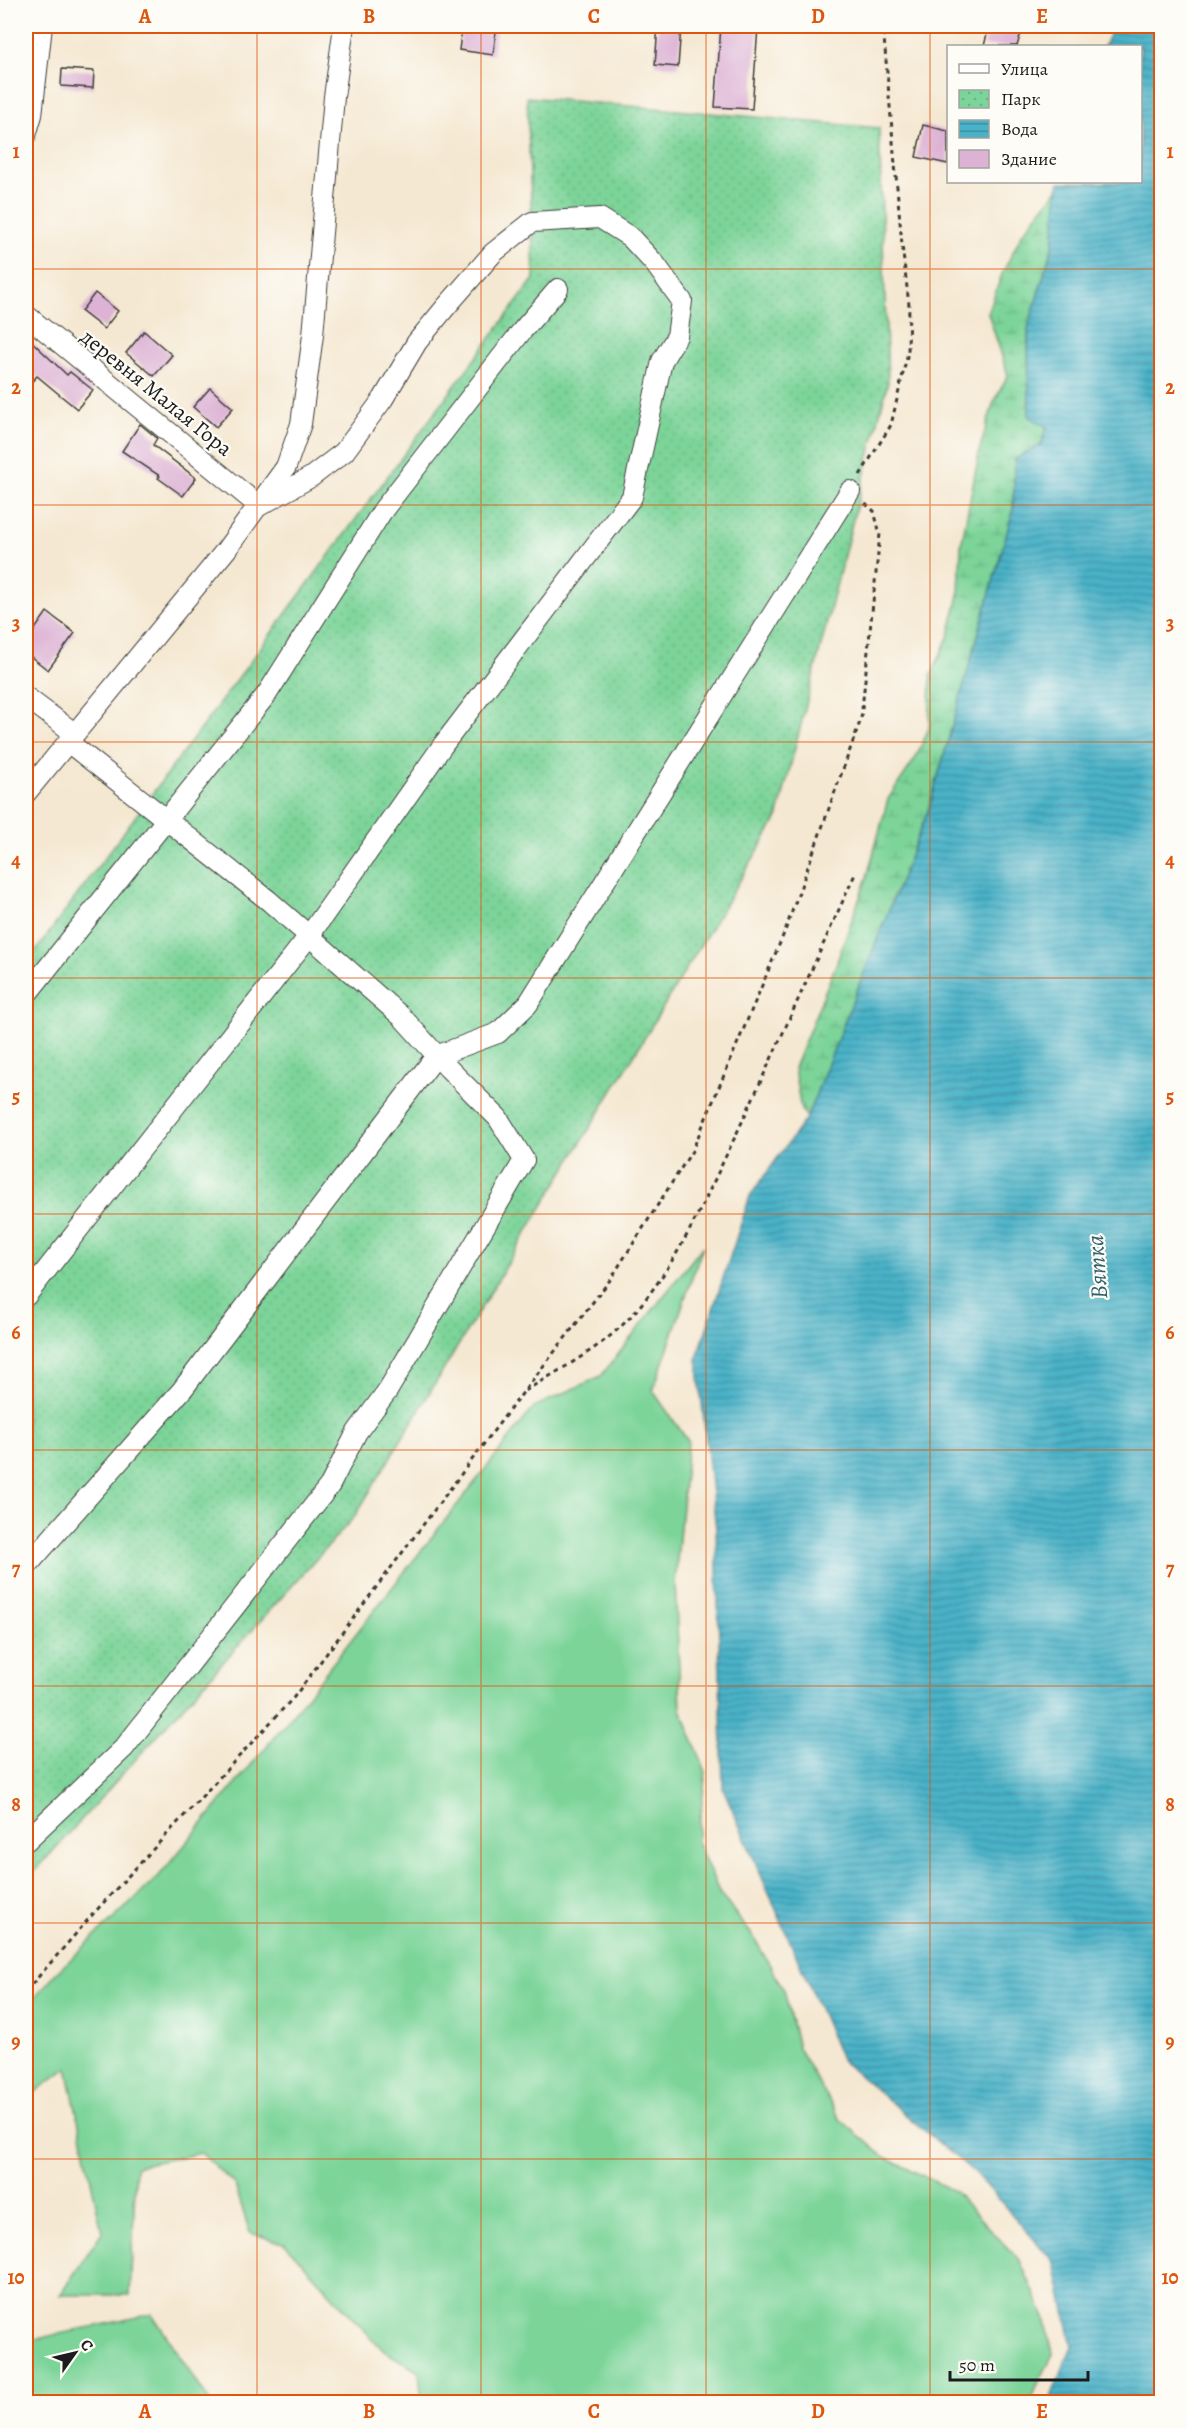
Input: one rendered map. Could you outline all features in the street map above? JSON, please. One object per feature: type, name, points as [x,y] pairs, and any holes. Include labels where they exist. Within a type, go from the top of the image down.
[{"type":"street","points":[[26,135],[42,26]]},
{"type":"street","points":[[26,793],[226,550],[285,467],[301,424],[313,335],[334,97],[344,26]]},
{"type":"street","points":[[26,1296],[309,936],[443,745],[632,497],[662,361],[677,336],[682,302],[655,264],[630,237],[600,218],[532,222],[493,253],[417,342],[383,399],[344,452],[311,477],[259,506]]},
{"type":"street","points":[[26,995],[267,694],[383,510],[558,289]]},
{"type":"street","name":"деревня Малая Гора","points":[[26,315],[259,506]]},
{"type":"street","points":[[26,1567],[182,1389],[436,1056],[498,1033],[528,1004],[622,850],[850,490]]},
{"type":"street","points":[[26,697],[165,819],[268,900],[402,1017],[436,1056],[498,1118],[524,1160],[388,1390],[357,1432],[330,1485],[124,1748],[26,1841]]},
{"type":"path","points":[[26,1991],[93,1914],[294,1697],[610,1280],[693,1150],[793,909],[861,719],[880,534],[874,512],[850,490],[891,424],[908,352],[909,305],[883,26]]},
{"type":"path","points":[[524,1392],[608,1338],[632,1315],[669,1268],[688,1234],[750,1104],[856,872]]},
{"type":"green space","points":[[527,97],[879,128],[888,382],[777,819],[355,1516],[26,1881],[26,964],[534,279]]},
{"type":"green space","points":[[1058,189],[1053,244],[1028,328],[1029,417],[1047,426],[1041,445],[1015,459],[1013,511],[929,808],[807,1117],[801,1110],[794,1068],[837,962],[867,877],[888,799],[915,759],[929,728],[931,676],[949,635],[959,595],[961,546],[980,448],[993,404],[1008,375],[988,313],[1002,274],[1022,234]]},
{"type":"green space","points":[[703,1246],[653,1391],[688,1441],[675,1583],[681,1709],[706,1772],[697,1842],[720,1894],[753,1936],[784,1990],[798,2048],[840,2119],[883,2156],[954,2191],[1020,2261],[1045,2317],[1053,2354],[1029,2402],[422,2402],[419,2372],[383,2350],[284,2243],[250,2233],[235,2185],[201,2153],[136,2166],[130,2295],[60,2295],[102,2232],[67,2068],[26,2099],[26,2008],[55,1974],[159,1876],[285,1724],[534,1407],[601,1376]]},
{"type":"green space","points":[[152,2314],[210,2402],[26,2402],[26,2341]]},
{"type":"water","name":"Вятка","points":[[1113,26],[1162,26],[1162,2402],[1049,2402],[1072,2346],[1055,2263],[977,2175],[842,2061],[723,1788],[716,1529],[697,1358],[750,1196],[807,1117],[929,808],[1013,511],[1015,459],[1041,445],[1047,427],[1029,417],[1028,328],[1053,244],[1059,183],[1142,183],[1142,45],[1104,45]]},
{"type":"building","points":[[462,26],[496,31],[493,55],[459,50]]},
{"type":"building","points":[[658,26],[681,26],[678,67],[655,65]]},
{"type":"building","points":[[721,26],[758,27],[752,109],[715,107]]},
{"type":"building","points":[[989,26],[1023,26],[1017,45],[984,45]]},
{"type":"building","points":[[62,69],[94,71],[93,88],[61,86]]},
{"type":"building","points":[[923,125],[947,131],[947,164],[916,157]]},
{"type":"building","points":[[95,293],[118,311],[104,329],[81,311]]},
{"type":"building","points":[[144,331],[172,355],[154,376],[126,353]]},
{"type":"building","points":[[26,336],[67,375],[70,372],[93,390],[77,409],[37,376],[26,388]]},
{"type":"building","points":[[210,388],[233,408],[216,427],[193,407]]},
{"type":"building","points":[[140,424],[157,438],[153,445],[196,478],[183,496],[158,478],[160,476],[122,451]]},
{"type":"building","points":[[47,612],[75,633],[48,670],[26,653],[26,642]]}]
